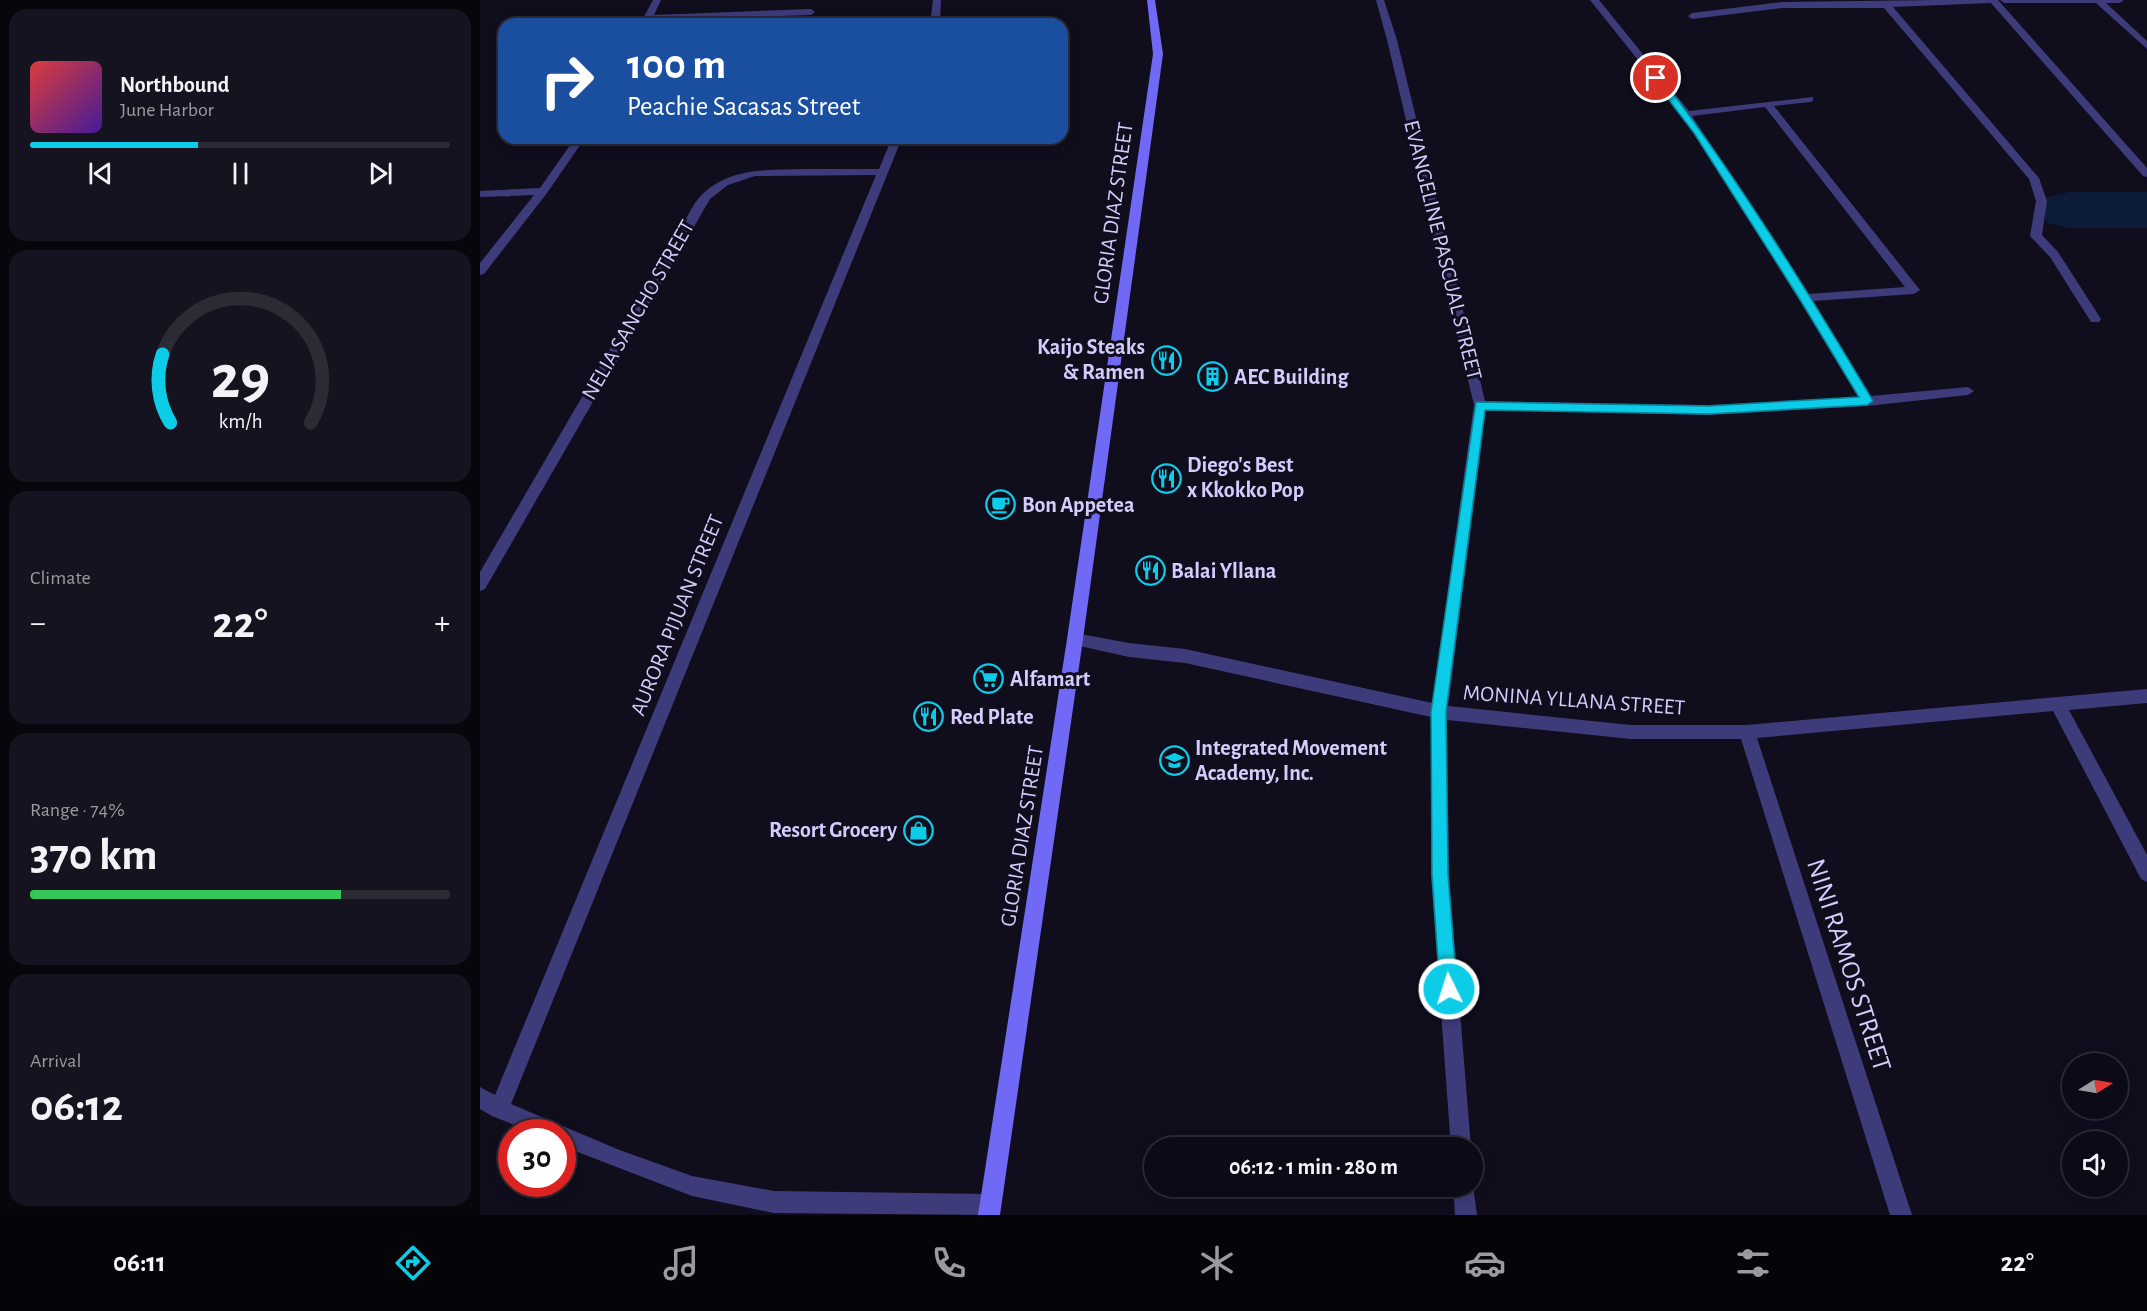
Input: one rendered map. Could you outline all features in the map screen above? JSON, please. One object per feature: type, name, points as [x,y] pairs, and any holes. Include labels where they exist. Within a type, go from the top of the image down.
[{"type":"street","points":[[648,18],[657,0]]},
{"type":"street","points":[[936,18],[937,0]]},
{"type":"street","name":"GLORIA DIAZ STREET","points":[[989,1210],[1075,639],[1158,54],[1151,0]]},
{"type":"street","name":"EVANGELINE PASCUAL STREET","points":[[1380,0],[1392,40],[1480,405],[1439,712],[1440,875],[1460,1137]]},
{"type":"street","points":[[1594,0],[1686,114],[1805,298],[1867,401]]},
{"type":"street","points":[[1692,16],[1782,5],[1992,0],[2147,174]]},
{"type":"street","points":[[2004,0],[2120,0]]},
{"type":"street","points":[[2099,1],[2147,46]]},
{"type":"street","points":[[1886,4],[2034,178],[2043,198],[2043,211],[2037,225],[2036,236],[2054,255],[2095,319]]},
{"type":"street","points":[[702,18],[811,12]]},
{"type":"street","points":[[1686,114],[1810,99]]},
{"type":"street","points":[[1767,104],[1914,290],[1805,298]]},
{"type":"street","points":[[480,271],[543,191],[576,144]]},
{"type":"street","name":"AURORA PIJUAN STREET","points":[[500,1109],[894,144]]},
{"type":"street","name":"NELIA SANCHO STREET","points":[[480,585],[694,213],[709,192],[737,176],[755,173],[883,171]]},
{"type":"street","points":[[480,194],[543,191]]},
{"type":"street","points":[[1480,405],[1709,410],[1867,401],[1968,391]]},
{"type":"street","name":"MONINA YLLANA STREET","points":[[1075,639],[1129,650],[1185,656],[1439,712],[1487,719],[1631,732],[1747,732],[2058,706],[2147,696]]},
{"type":"street","points":[[2058,706],[2147,873]]},
{"type":"street","name":"NINI RAMOS STREET","points":[[1747,732],[1901,1215]]},
{"type":"street","points":[[480,1097],[524,1119]]},
{"type":"street","points":[[576,1142],[692,1186],[774,1202],[989,1210]]},
{"type":"street","points":[[1465,1197],[1466,1215]]},
{"type":"waterway","points":[[2069,210],[2147,210]]},
{"type":"place","name":"Kaijo Steaks & Ramen","points":[[1166,360]]},
{"type":"place","name":"AEC Building","points":[[1213,377]]},
{"type":"place","name":"Diego's Best x Kkokko Pop","points":[[1166,478]]},
{"type":"place","name":"Bon Appetea","points":[[1001,505]]},
{"type":"place","name":"Balai Yllana","points":[[1150,571]]},
{"type":"place","name":"Alfamart","points":[[989,679]]},
{"type":"place","name":"Red Plate","points":[[929,717]]},
{"type":"place","name":"Integrated Movement Academy, Inc.","points":[[1174,761]]},
{"type":"place","name":"Resort Grocery","points":[[918,830]]},
{"type":"route","points":[[1449,989],[1440,875],[1439,712],[1480,405],[1709,410],[1867,401],[1805,298],[1698,132],[1656,78]]}]
